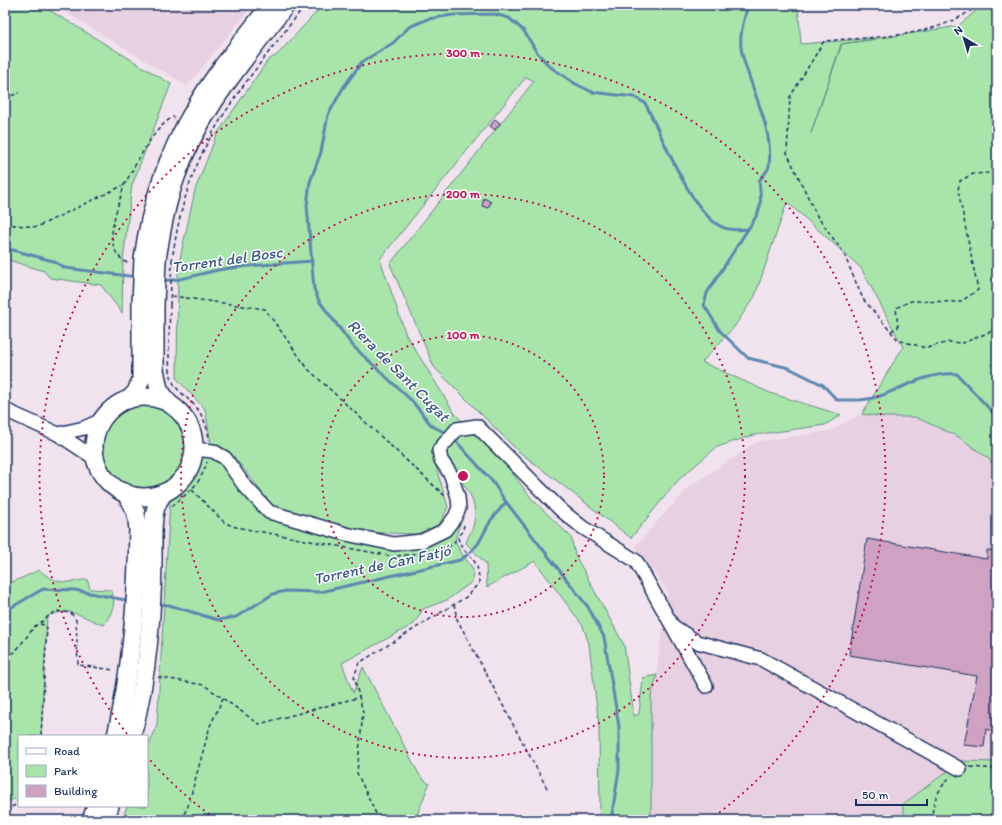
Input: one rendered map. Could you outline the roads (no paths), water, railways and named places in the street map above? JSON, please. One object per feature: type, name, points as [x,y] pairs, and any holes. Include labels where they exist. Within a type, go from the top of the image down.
[{"type":"main road","points":[[167,500],[193,460],[204,450],[186,419],[168,402],[159,389],[155,370],[155,305],[150,261],[149,222],[167,162],[179,137],[207,89],[270,5]]},
{"type":"main road","points":[[150,261],[160,236],[176,175],[193,136],[219,94],[286,5]]},
{"type":"main road","points":[[128,400],[136,392],[141,379],[155,305]]},
{"type":"main road","points":[[167,500],[125,492],[110,482],[104,475],[96,459],[95,439],[102,420],[117,405],[128,400],[149,397],[168,402]]},
{"type":"main road","points":[[125,492],[146,530],[150,633],[143,685],[132,735]]},
{"type":"main road","points":[[116,735],[129,671],[146,530],[157,500],[167,500]]},
{"type":"main road","points":[[91,820],[96,807]]},
{"type":"main road","points":[[105,820],[110,807]]},
{"type":"street","points":[[5,410],[58,434],[82,448],[96,459]]},
{"type":"street","points":[[58,434],[84,428],[102,420]]},
{"type":"street","points":[[204,450],[213,451],[225,458],[244,485],[269,512],[346,534],[394,544],[422,541],[445,530],[455,517],[459,508],[458,497],[451,475],[441,460],[439,450],[443,443],[457,429],[477,426],[562,511],[582,527],[636,560],[668,622],[706,686]]},
{"type":"street","points":[[668,622],[697,642],[761,659],[960,769]]},
{"type":"waterway","name":"Riera de Sant Cugat","points":[[448,434],[432,426],[412,401],[353,346],[319,301],[314,289],[307,205],[310,182],[321,152],[328,115],[343,88],[362,62],[393,43],[409,27],[428,19],[453,15],[494,14],[509,18],[524,31],[536,51],[549,66],[574,83],[592,92],[634,97],[645,103],[678,170],[698,205],[720,226],[737,230],[748,229],[756,217],[760,206],[761,196],[759,181],[769,166],[770,152],[765,123],[741,47],[742,29],[748,5]]},
{"type":"waterway","points":[[748,229],[707,293],[704,305],[720,331],[748,358],[789,368],[823,385],[837,400],[875,398],[928,377],[957,374],[997,417]]},
{"type":"waterway","name":"Torrent del Bosc","points":[[5,251],[13,250],[53,261],[65,268],[137,277]]},
{"type":"waterway","name":"Torrent del Bosc","points":[[161,280],[177,280],[216,270],[312,261]]},
{"type":"waterway","name":"Riera de Sant Cugat","points":[[454,439],[492,481],[506,502],[588,607],[604,637],[619,727],[619,770],[611,820]]},
{"type":"waterway","name":"Torrent de Can Fatjó","points":[[470,552],[478,544],[491,520],[506,502]]},
{"type":"waterway","name":"Torrent de Can Fatjó","points":[[157,604],[169,605],[218,620],[236,617],[273,594],[286,591],[320,592],[460,560],[467,555]]},
{"type":"waterway","name":"Torrent de Can Fatjó","points":[[5,611],[43,589],[75,590],[130,601]]}]
